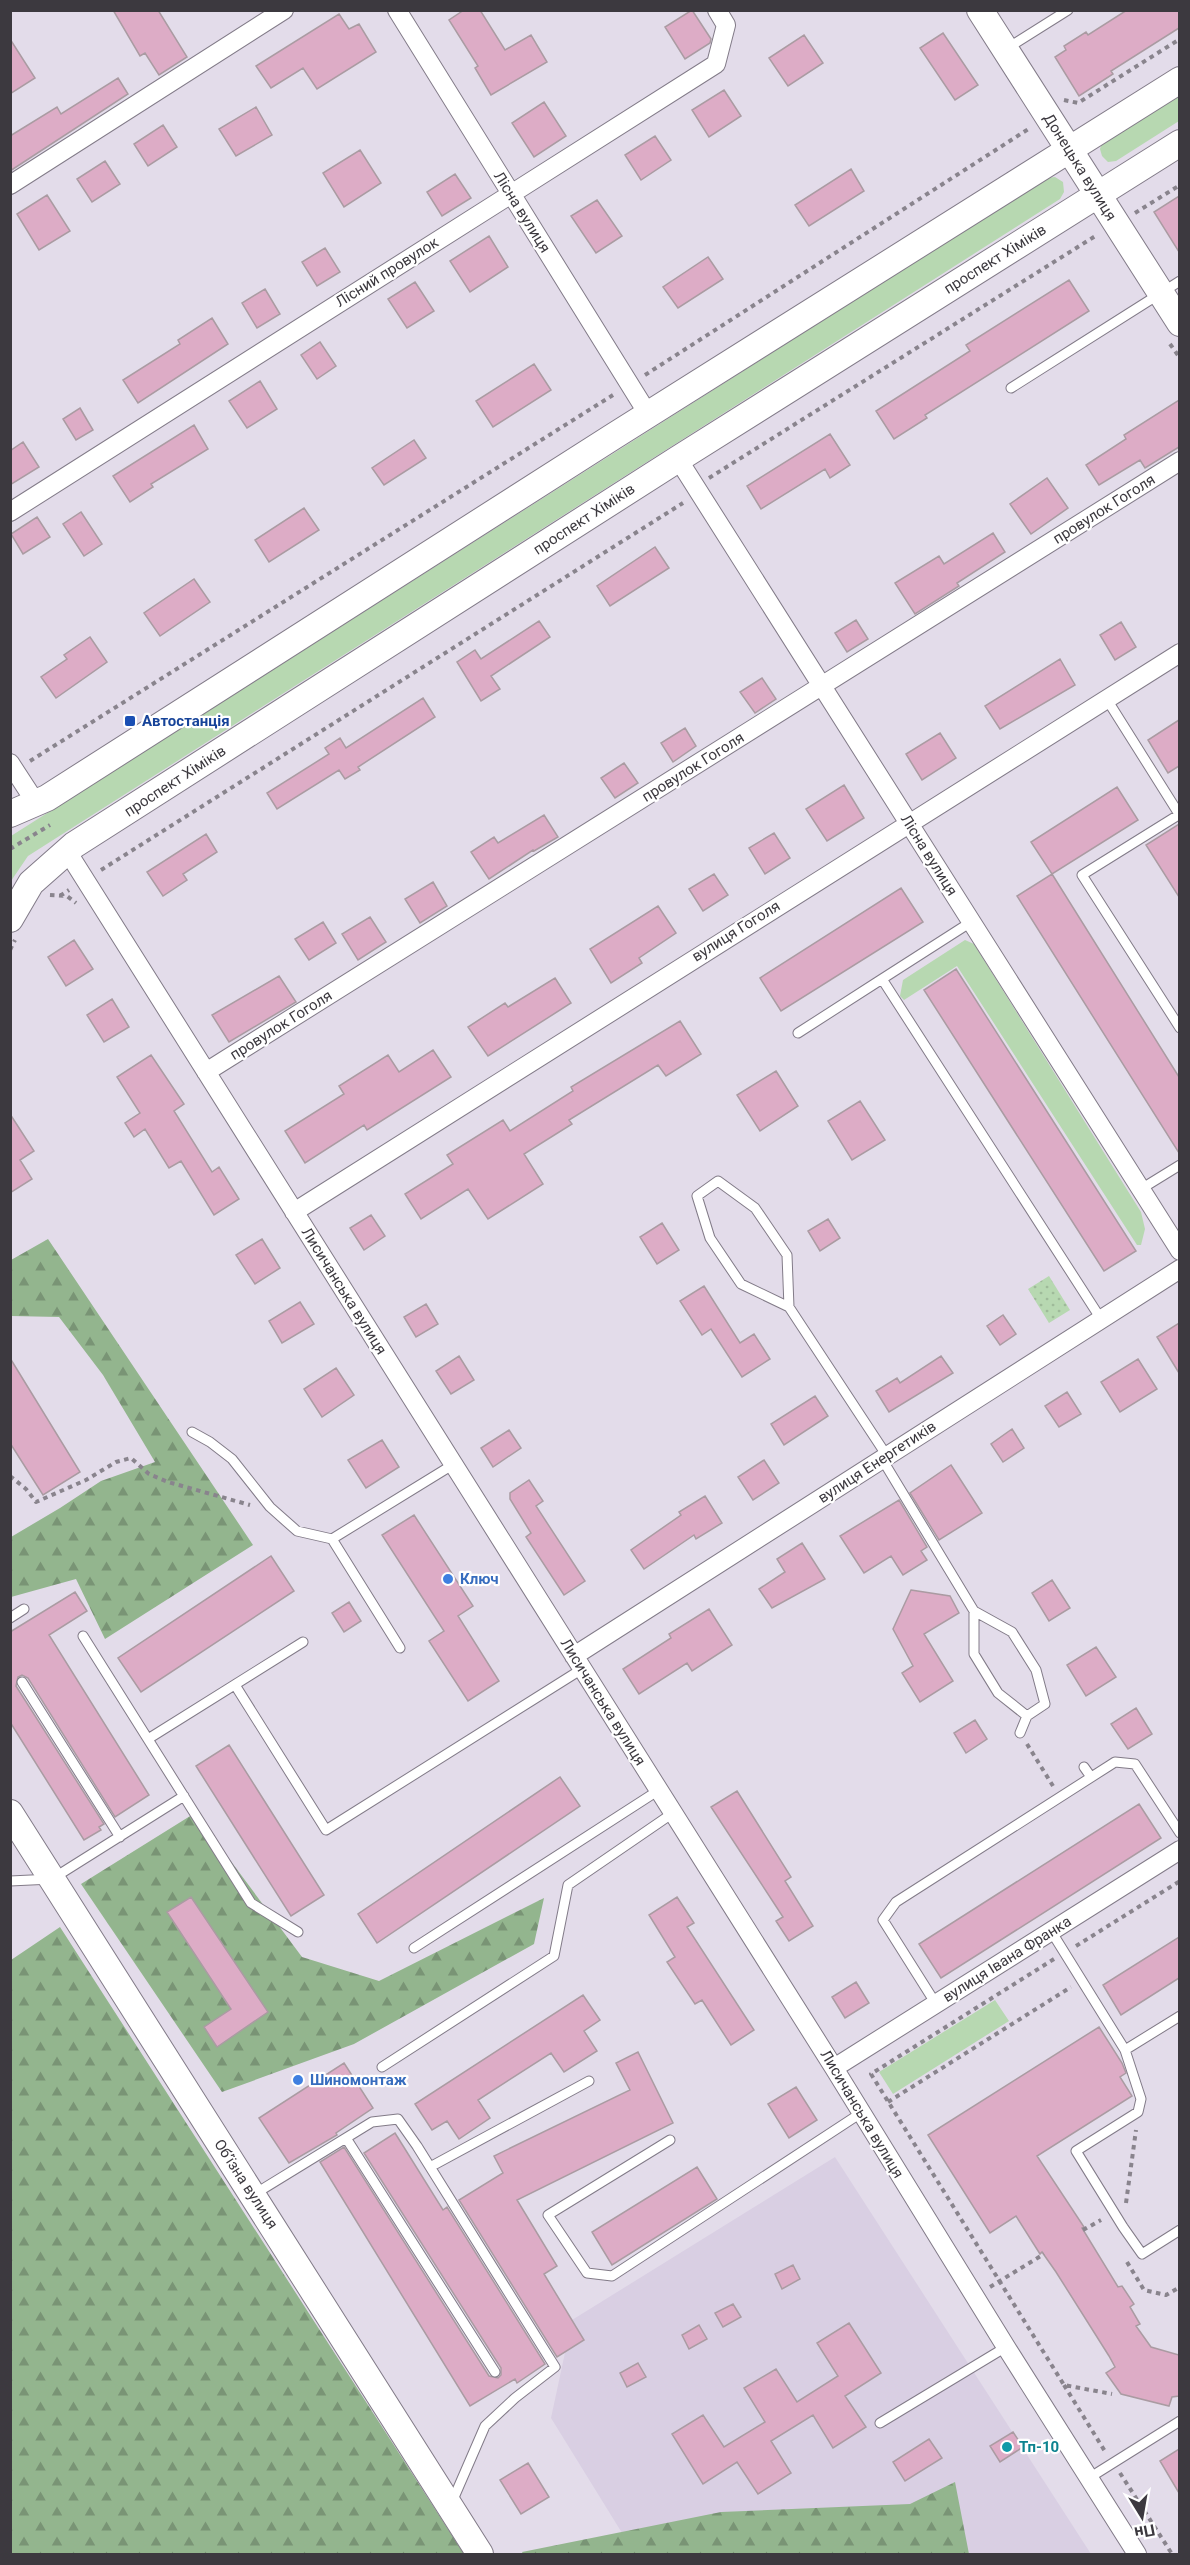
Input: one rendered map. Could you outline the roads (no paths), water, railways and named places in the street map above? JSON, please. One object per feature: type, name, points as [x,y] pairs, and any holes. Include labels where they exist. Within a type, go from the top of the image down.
[{"type":"main road","name":"Донецька вулиця","points":[[980,10],[1097,195],[1170,287],[1173,332]]},
{"type":"main road","points":[[10,814],[36,803],[1179,80]]},
{"type":"main road","name":"проспект Хіміків","points":[[10,919],[31,883],[67,851],[678,459],[1179,143]]},
{"type":"main road","name":"Об’їзна вулиця","points":[[10,1813],[480,2554]]},
{"type":"street","points":[[10,185],[284,10]]},
{"type":"street","name":"Лісна вулиця","points":[[397,10],[648,414]]},
{"type":"street","name":"Лісний провулок","points":[[10,512],[716,64],[726,25],[717,10]]},
{"type":"street","name":"Лісна вулиця","points":[[678,459],[1179,1251]]},
{"type":"street","name":"провулок Гоголя","points":[[206,1072],[1179,461]]},
{"type":"street","name":"вулиця Гоголя","points":[[294,1212],[1179,652]]},
{"type":"street","points":[[18,763],[36,803]]},
{"type":"street","name":"Лисичанська вулиця","points":[[67,851],[674,1813],[1137,2554]]},
{"type":"street","name":"вулиця Енергетиків","points":[[578,1663],[885,1457],[1179,1269]]},
{"type":"street","name":"вулиця Івана Франка","points":[[834,2068],[1179,1850]]},
{"type":"lane","points":[[1005,50],[1068,10]]},
{"type":"lane","points":[[1011,388],[1170,287]]},
{"type":"lane","points":[[1106,699],[1179,814],[1082,875],[1179,1028]]},
{"type":"lane","points":[[798,1033],[971,922]]},
{"type":"lane","points":[[882,979],[1101,1320]]},
{"type":"lane","points":[[1141,1189],[1179,1165]]},
{"type":"lane","points":[[789,1307],[741,1284],[710,1238],[697,1196],[718,1181],[755,1208],[787,1255],[789,1307],[885,1457],[974,1611],[974,1654],[998,1693],[1027,1716]]},
{"type":"lane","points":[[192,1432],[232,1459],[270,1507],[297,1531],[332,1539],[454,1464]]},
{"type":"lane","points":[[332,1539],[400,1648]]},
{"type":"lane","points":[[10,1618],[24,1609]]},
{"type":"lane","points":[[974,1611],[1012,1632],[1036,1670],[1045,1704],[1027,1716],[1020,1733]]},
{"type":"lane","points":[[83,1636],[251,1903],[298,1932]]},
{"type":"lane","points":[[148,1739],[303,1642]]},
{"type":"lane","points":[[235,1685],[326,1830],[578,1663]]},
{"type":"lane","points":[[22,1682],[120,1837]]},
{"type":"lane","points":[[936,2004],[883,1920],[896,1902],[1115,1762],[1135,1764],[1179,1833]]},
{"type":"lane","points":[[1084,1767],[1091,1778]]},
{"type":"lane","points":[[414,1948],[659,1790]]},
{"type":"lane","points":[[10,1881],[52,1880],[184,1796]]},
{"type":"lane","points":[[382,2067],[554,1956],[568,1885],[674,1813]]},
{"type":"lane","points":[[1051,1931],[1125,2050],[1141,2099],[1138,2112],[1076,2151],[1142,2254],[1179,2230]]},
{"type":"lane","points":[[1125,2050],[1179,2016]]},
{"type":"lane","points":[[430,2167],[589,2081]]},
{"type":"lane","points":[[670,2140],[548,2215],[587,2273],[612,2276],[861,2113]]},
{"type":"lane","points":[[253,2195],[372,2122],[398,2119],[430,2167],[555,2367],[515,2398],[485,2426],[450,2507]]},
{"type":"lane","points":[[346,2138],[495,2372]]},
{"type":"lane","points":[[880,2423],[1006,2347]]},
{"type":"lane","points":[[1089,2478],[1179,2421]]},
{"type":"place","name":"Автостанція","points":[[130,721]]},
{"type":"place","name":"Ключ","points":[[448,1579]]},
{"type":"place","name":"Шиномонтаж","points":[[298,2080]]},
{"type":"place","name":"Тп-10","points":[[1007,2447]]}]
